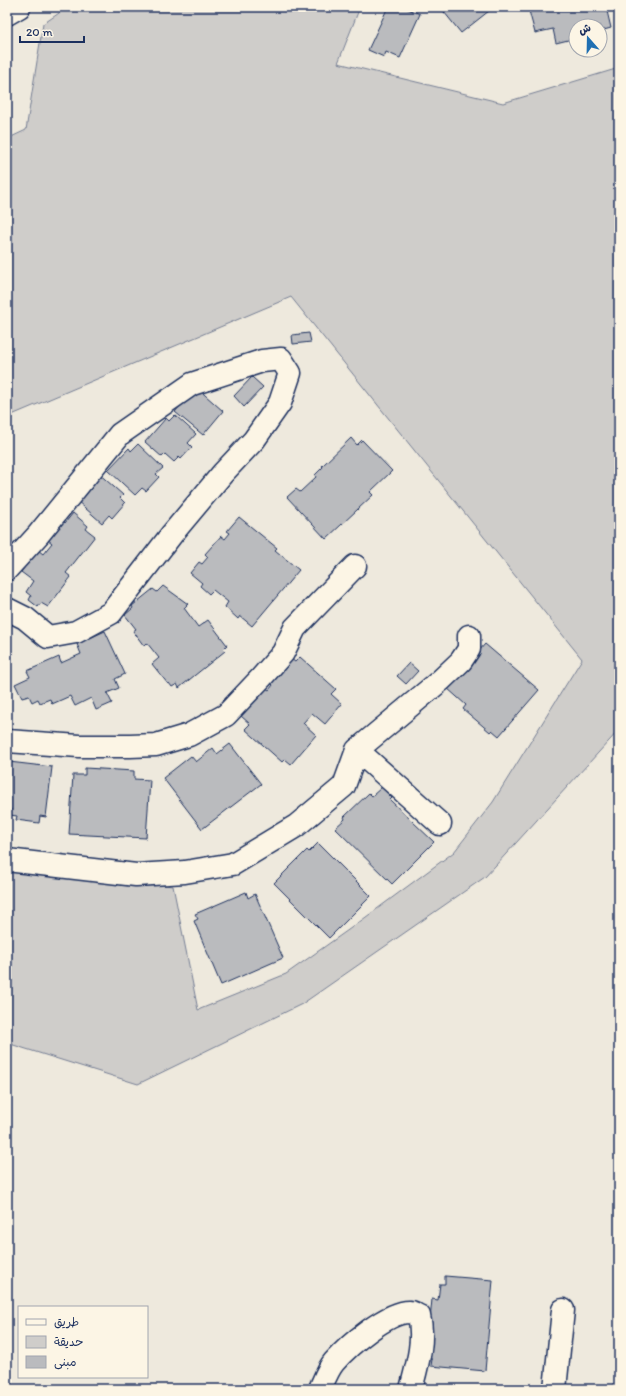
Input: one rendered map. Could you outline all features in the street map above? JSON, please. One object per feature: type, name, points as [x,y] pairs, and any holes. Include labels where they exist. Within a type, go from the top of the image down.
[{"type":"street","points":[[7,14],[19,7]]},
{"type":"street","points":[[7,569],[38,535],[120,434],[192,384],[262,361],[281,359],[290,373],[280,404],[254,440],[223,472],[172,534],[111,613],[76,632],[48,637],[25,618],[7,608]]},
{"type":"street","points":[[7,741],[79,746],[156,745],[189,735],[226,715],[283,653],[295,628],[355,566]]},
{"type":"street","points":[[7,860],[136,875],[184,872],[233,864],[296,826],[344,786],[357,750],[441,680],[461,661],[468,649],[469,636]]},
{"type":"street","points":[[357,750],[440,824]]},
{"type":"street","points":[[555,1389],[563,1310]]},
{"type":"street","points":[[320,1389],[333,1363],[359,1338],[385,1320],[401,1313],[412,1312],[419,1316],[422,1328],[418,1362],[411,1389]]},
{"type":"green space","points":[[68,7],[360,7],[338,63],[503,103],[619,68],[619,730],[485,877],[302,1004],[138,1084],[7,1043],[7,868],[173,886],[198,1010],[286,974],[454,852],[493,802],[582,659],[291,297],[7,417],[7,139],[26,130],[43,24]]},
{"type":"building","points":[[388,7],[403,7],[420,14],[400,58],[386,52],[384,57],[368,50]]},
{"type":"building","points":[[440,7],[494,7],[461,33]]},
{"type":"building","points":[[528,7],[606,7],[611,28],[608,29],[608,18],[568,18],[568,40],[556,43],[553,29],[535,33]]},
{"type":"building","points":[[309,333],[311,342],[293,344],[292,335]]},
{"type":"building","points":[[252,377],[263,387],[244,407],[234,396]]},
{"type":"building","points":[[196,387],[223,411],[203,435],[175,412]]},
{"type":"building","points":[[175,415],[196,434],[188,443],[192,447],[181,459],[179,457],[174,462],[165,454],[162,457],[145,442],[166,418],[169,421]]},
{"type":"building","points":[[351,438],[357,445],[362,440],[392,471],[370,492],[373,495],[326,539],[287,497],[296,489],[300,492],[316,477],[315,475],[323,467],[322,466]]},
{"type":"building","points":[[138,444],[163,468],[156,474],[159,477],[146,491],[142,488],[135,495],[108,470],[129,448],[131,451]]},
{"type":"building","points":[[97,472],[123,495],[120,498],[125,503],[112,518],[109,515],[102,523],[76,500]]},
{"type":"building","points":[[73,513],[88,526],[86,529],[95,536],[66,573],[71,577],[48,607],[41,603],[38,607],[29,600],[31,596],[26,592],[33,581],[21,572],[38,550],[43,554],[52,543],[47,539],[62,520],[65,523]]},
{"type":"building","points":[[239,517],[277,548],[275,550],[299,570],[252,626],[240,616],[238,619],[225,607],[228,602],[213,590],[209,594],[200,586],[202,583],[190,573],[199,562],[202,564],[208,557],[205,554],[221,536],[225,539],[230,533],[227,531]]},
{"type":"building","points":[[163,586],[188,604],[184,608],[198,627],[208,620],[227,645],[223,649],[225,651],[179,688],[177,684],[172,687],[169,683],[168,684],[152,664],[159,658],[147,643],[144,646],[133,631],[136,629],[125,615],[133,608],[132,606],[153,589],[157,592]]},
{"type":"building","points":[[105,631],[125,674],[115,679],[119,688],[107,693],[112,703],[96,710],[91,698],[75,706],[70,696],[52,704],[50,699],[40,703],[38,699],[32,702],[29,696],[22,698],[15,684],[30,677],[27,671],[59,657],[61,663],[81,654],[77,644]]},
{"type":"building","points":[[485,644],[539,690],[499,736],[492,730],[490,732],[463,709],[466,705],[447,688]]},
{"type":"building","points":[[300,657],[336,689],[331,694],[342,704],[325,724],[312,713],[303,723],[316,735],[291,764],[285,759],[282,762],[245,729],[250,724],[241,716],[266,688],[269,690],[273,685],[270,682],[291,659],[295,662]]},
{"type":"building","points":[[409,663],[418,671],[406,684],[397,676]]},
{"type":"building","points":[[230,744],[261,784],[202,829],[163,778],[191,756],[196,762],[213,748],[217,754]]},
{"type":"building","points":[[9,762],[52,767],[46,817],[40,816],[39,823],[16,820],[17,816],[10,815],[11,809],[7,808],[7,777]]},
{"type":"building","points":[[85,768],[134,771],[134,779],[150,780],[146,838],[69,834],[73,775],[85,775]]},
{"type":"building","points":[[382,787],[392,798],[390,800],[434,842],[392,884],[335,828],[345,819],[344,817],[369,793],[372,796]]},
{"type":"building","points":[[318,843],[371,896],[329,938],[274,883],[307,850],[309,852]]},
{"type":"building","points":[[246,892],[248,898],[255,894],[283,958],[221,985],[194,921],[198,919],[195,914]]},
{"type":"building","points":[[445,1276],[493,1280],[485,1371],[431,1366],[432,1359],[429,1359],[428,1342],[432,1299],[438,1300],[440,1284],[445,1284]]}]
